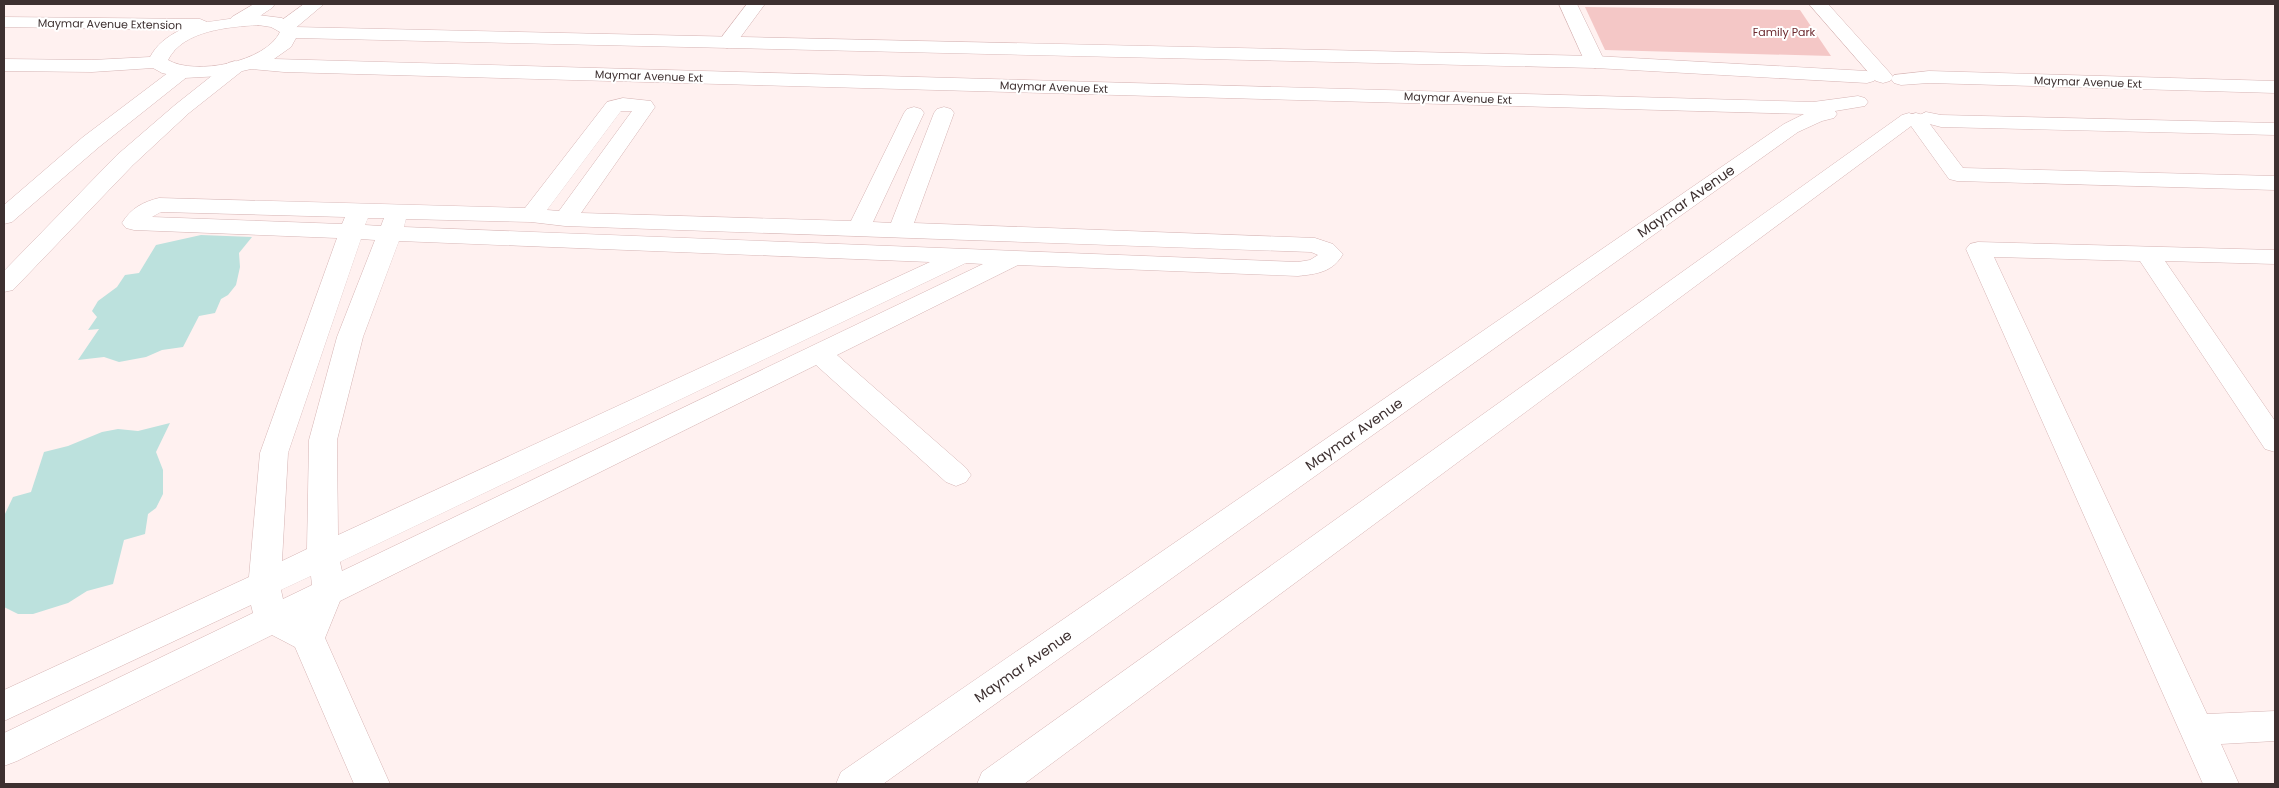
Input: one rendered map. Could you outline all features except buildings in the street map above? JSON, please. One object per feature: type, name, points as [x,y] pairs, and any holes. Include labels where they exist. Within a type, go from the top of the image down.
[{"type":"street","points":[[157,62],[159,52],[172,42],[192,32],[238,21],[266,4]]},
{"type":"street","points":[[4,65],[92,66],[157,62],[164,69],[180,73],[206,72],[242,65],[271,53],[285,42],[287,30],[315,4]]},
{"type":"street","points":[[727,42],[756,4]]},
{"type":"street","points":[[1568,4],[1595,62]]},
{"type":"street","points":[[1818,4],[1884,78]]},
{"type":"street","name":"Maymar Avenue Ext","points":[[238,21],[275,22],[287,30],[1595,62],[1884,78],[1929,77],[2275,87]]},
{"type":"street","name":"Maymar Avenue Extension","points":[[4,22],[217,25]]},
{"type":"street","points":[[4,285],[125,160],[182,110],[242,65]]},
{"type":"street","name":"Maymar Avenue Ext","points":[[242,65],[1869,108]]},
{"type":"street","points":[[4,217],[91,142],[180,73]]},
{"type":"street","points":[[995,784],[1917,119],[1938,115],[1943,108],[1939,98],[1918,85],[1884,78],[1855,80],[1849,86],[1850,94],[1869,108],[1917,119],[2275,130]]},
{"type":"street","points":[[531,215],[614,106],[623,104],[644,105],[645,107],[565,219]]},
{"type":"street","name":"Maymar Avenue","points":[[854,784],[1791,128],[1816,116],[1869,108]]},
{"type":"street","points":[[900,229],[944,113]]},
{"type":"street","points":[[859,228],[914,114]]},
{"type":"street","points":[[1917,119],[1957,174],[2271,186]]},
{"type":"street","points":[[356,222],[159,205],[146,210],[133,222],[138,224],[393,223],[1016,258],[1298,269],[1321,264],[1329,259],[1331,254],[1326,249],[1315,246],[1178,238],[1055,236],[900,229],[565,219],[531,215],[393,223]]},
{"type":"street","points":[[270,619],[264,584],[274,453],[356,222]]},
{"type":"street","points":[[308,638],[329,590],[322,556],[323,440],[350,337],[393,223]]},
{"type":"street","points":[[4,706],[963,255],[1000,233]]},
{"type":"street","points":[[4,750],[329,590],[1016,258],[1055,236]]},
{"type":"street","points":[[2220,784],[1978,249],[2275,257]]},
{"type":"street","points":[[2148,254],[2275,442]]},
{"type":"street","points":[[819,353],[956,476]]},
{"type":"street","points":[[270,619],[308,638],[372,784]]},
{"type":"street","points":[[2195,730],[2275,726]]},
{"type":"green space","name":"Family Park","points":[[1585,7],[1800,10],[1831,56],[1605,50]]}]
